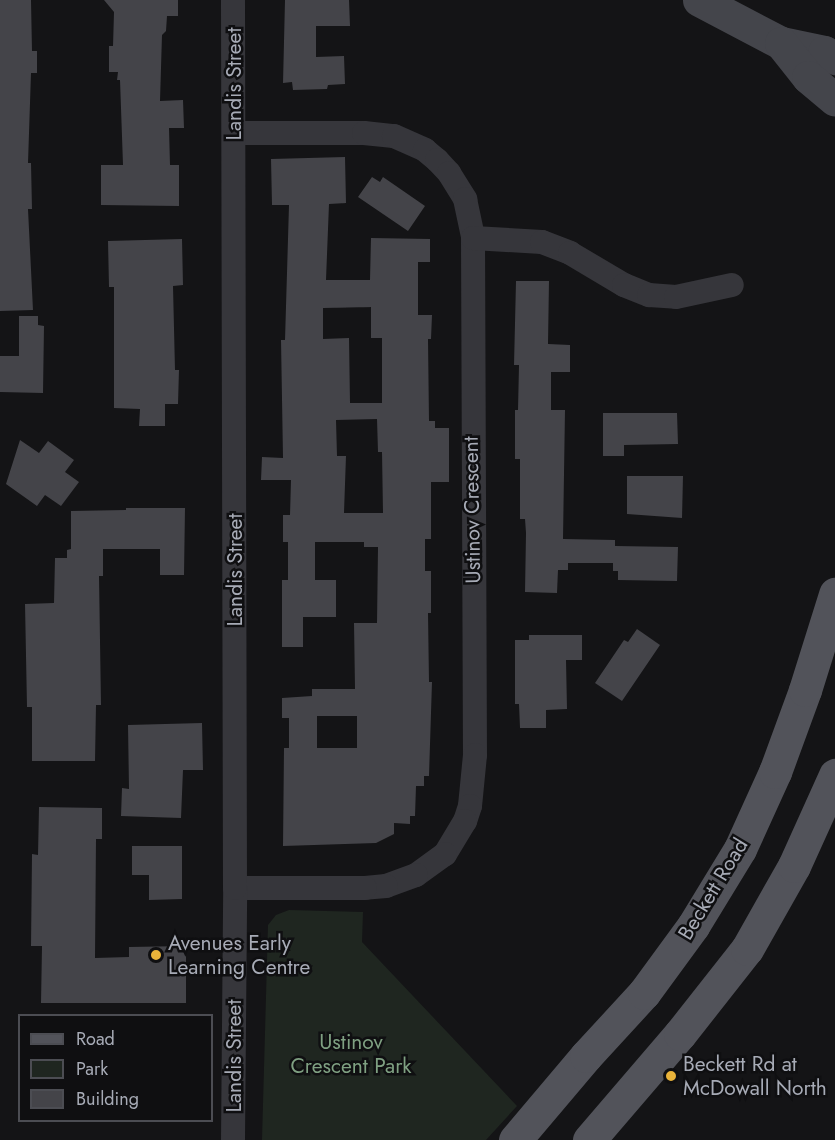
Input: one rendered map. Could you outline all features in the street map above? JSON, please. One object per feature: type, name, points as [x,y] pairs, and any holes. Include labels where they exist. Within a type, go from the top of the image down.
[{"type":"main road","points":[[699,0],[781,43],[824,52],[835,58]]},
{"type":"main road","points":[[781,43],[807,77],[835,100]]},
{"type":"main road","name":"Beckett Road","points":[[519,1139],[586,1056],[644,993],[693,926],[740,849],[775,772],[805,690],[835,594]]},
{"type":"main road","points":[[589,1140],[680,1034],[747,948],[794,866],[835,775]]},
{"type":"street","name":"Landis Street","points":[[233,0],[235,888],[233,1140]]},
{"type":"street","name":"Ustinov Crescent","points":[[234,132],[364,133],[394,136],[410,142],[437,160],[454,180],[469,210],[473,238],[475,755],[470,806],[465,821],[445,854],[432,865],[401,882],[356,888],[235,888]]},
{"type":"street","points":[[473,238],[542,242],[570,253],[624,285],[649,295],[676,297],[732,285]]},
{"type":"green space","name":"Ustinov Crescent Park","points":[[289,910],[363,912],[362,942],[517,1106],[486,1140],[262,1140],[268,925],[276,915]]},
{"type":"building","points":[[0,0],[31,0],[32,51],[37,51],[37,73],[31,73],[28,163],[31,163],[32,209],[28,209],[33,310],[0,311]]},
{"type":"building","points":[[104,0],[178,0],[178,16],[167,16],[166,31],[162,35],[160,101],[183,100],[184,128],[169,128],[170,165],[179,165],[179,206],[101,205],[101,165],[123,165],[120,80],[117,80],[118,72],[109,72],[109,46],[113,46],[114,12]]},
{"type":"building","points":[[285,0],[349,0],[350,26],[316,26],[316,57],[344,56],[345,84],[328,85],[327,89],[293,90],[292,82],[283,83]]},
{"type":"building","points":[[345,157],[346,203],[329,204],[326,280],[370,280],[371,238],[430,239],[430,262],[418,262],[418,315],[432,315],[431,339],[428,339],[429,421],[435,421],[435,428],[449,428],[449,482],[431,482],[431,539],[425,539],[425,571],[431,571],[431,613],[428,613],[429,682],[432,682],[429,776],[424,776],[424,786],[416,786],[415,816],[410,816],[410,824],[394,823],[394,834],[376,843],[283,846],[284,748],[289,748],[289,718],[282,718],[282,698],[312,696],[312,689],[355,689],[354,623],[377,623],[378,547],[364,547],[364,542],[315,542],[315,580],[336,580],[336,617],[303,617],[303,647],[282,647],[282,580],[288,580],[288,542],[283,542],[283,515],[290,515],[291,480],[261,480],[262,457],[283,458],[281,340],[285,340],[289,205],[272,205],[271,159]],"holes":[[[371,307],[371,338],[382,338],[382,403],[350,403],[349,338],[323,339],[323,308]],[[377,419],[378,452],[382,452],[383,513],[344,513],[346,456],[337,456],[336,420]],[[317,716],[357,716],[357,748],[317,748]]]},
{"type":"building","points":[[372,177],[380,182],[383,177],[425,206],[408,231],[358,197]]},
{"type":"building","points":[[182,239],[183,285],[173,286],[175,370],[179,370],[178,404],[165,404],[165,426],[139,426],[140,409],[114,408],[114,287],[109,287],[108,241]]},
{"type":"building","points":[[516,281],[549,281],[548,344],[570,345],[570,372],[551,372],[551,410],[565,410],[563,539],[615,540],[615,546],[678,547],[677,581],[618,580],[618,571],[613,571],[613,563],[568,563],[568,570],[558,570],[557,593],[525,592],[525,519],[520,519],[520,459],[515,459],[515,410],[518,410],[519,365],[514,365]]},
{"type":"building","points":[[19,316],[38,316],[38,325],[44,326],[43,393],[0,392],[0,356],[19,356]]},
{"type":"building","points":[[603,413],[677,413],[678,444],[624,445],[624,456],[603,456]]},
{"type":"building","points":[[20,440],[39,453],[48,441],[74,460],[65,472],[79,482],[61,506],[45,495],[37,506],[6,484]]},
{"type":"building","points":[[627,476],[683,476],[682,518],[627,514]]},
{"type":"building","points":[[126,508],[185,508],[184,575],[160,575],[160,549],[103,549],[103,576],[99,576],[101,705],[96,705],[95,761],[32,761],[32,707],[27,707],[25,604],[54,603],[55,558],[67,558],[67,550],[71,549],[71,511],[126,510]]},
{"type":"building","points":[[637,629],[660,645],[622,701],[595,683],[624,640],[628,642]]},
{"type":"building","points":[[529,635],[582,635],[582,660],[566,660],[567,709],[546,710],[546,728],[520,728],[519,704],[515,704],[515,640],[529,640]]},
{"type":"building","points":[[202,723],[203,770],[183,770],[181,818],[121,816],[122,788],[129,789],[128,725]]},
{"type":"building","points":[[39,807],[102,808],[102,839],[96,839],[95,958],[129,957],[129,947],[186,946],[186,1003],[41,1003],[42,946],[31,946],[32,854],[38,855]]},
{"type":"building","points":[[132,846],[182,846],[182,899],[149,900],[149,875],[132,875]]},
{"type":"place","name":"Avenues Early Learning Centre","points":[[156,955]]},
{"type":"place","name":"Beckett Rd at McDowall North","points":[[671,1076]]}]
